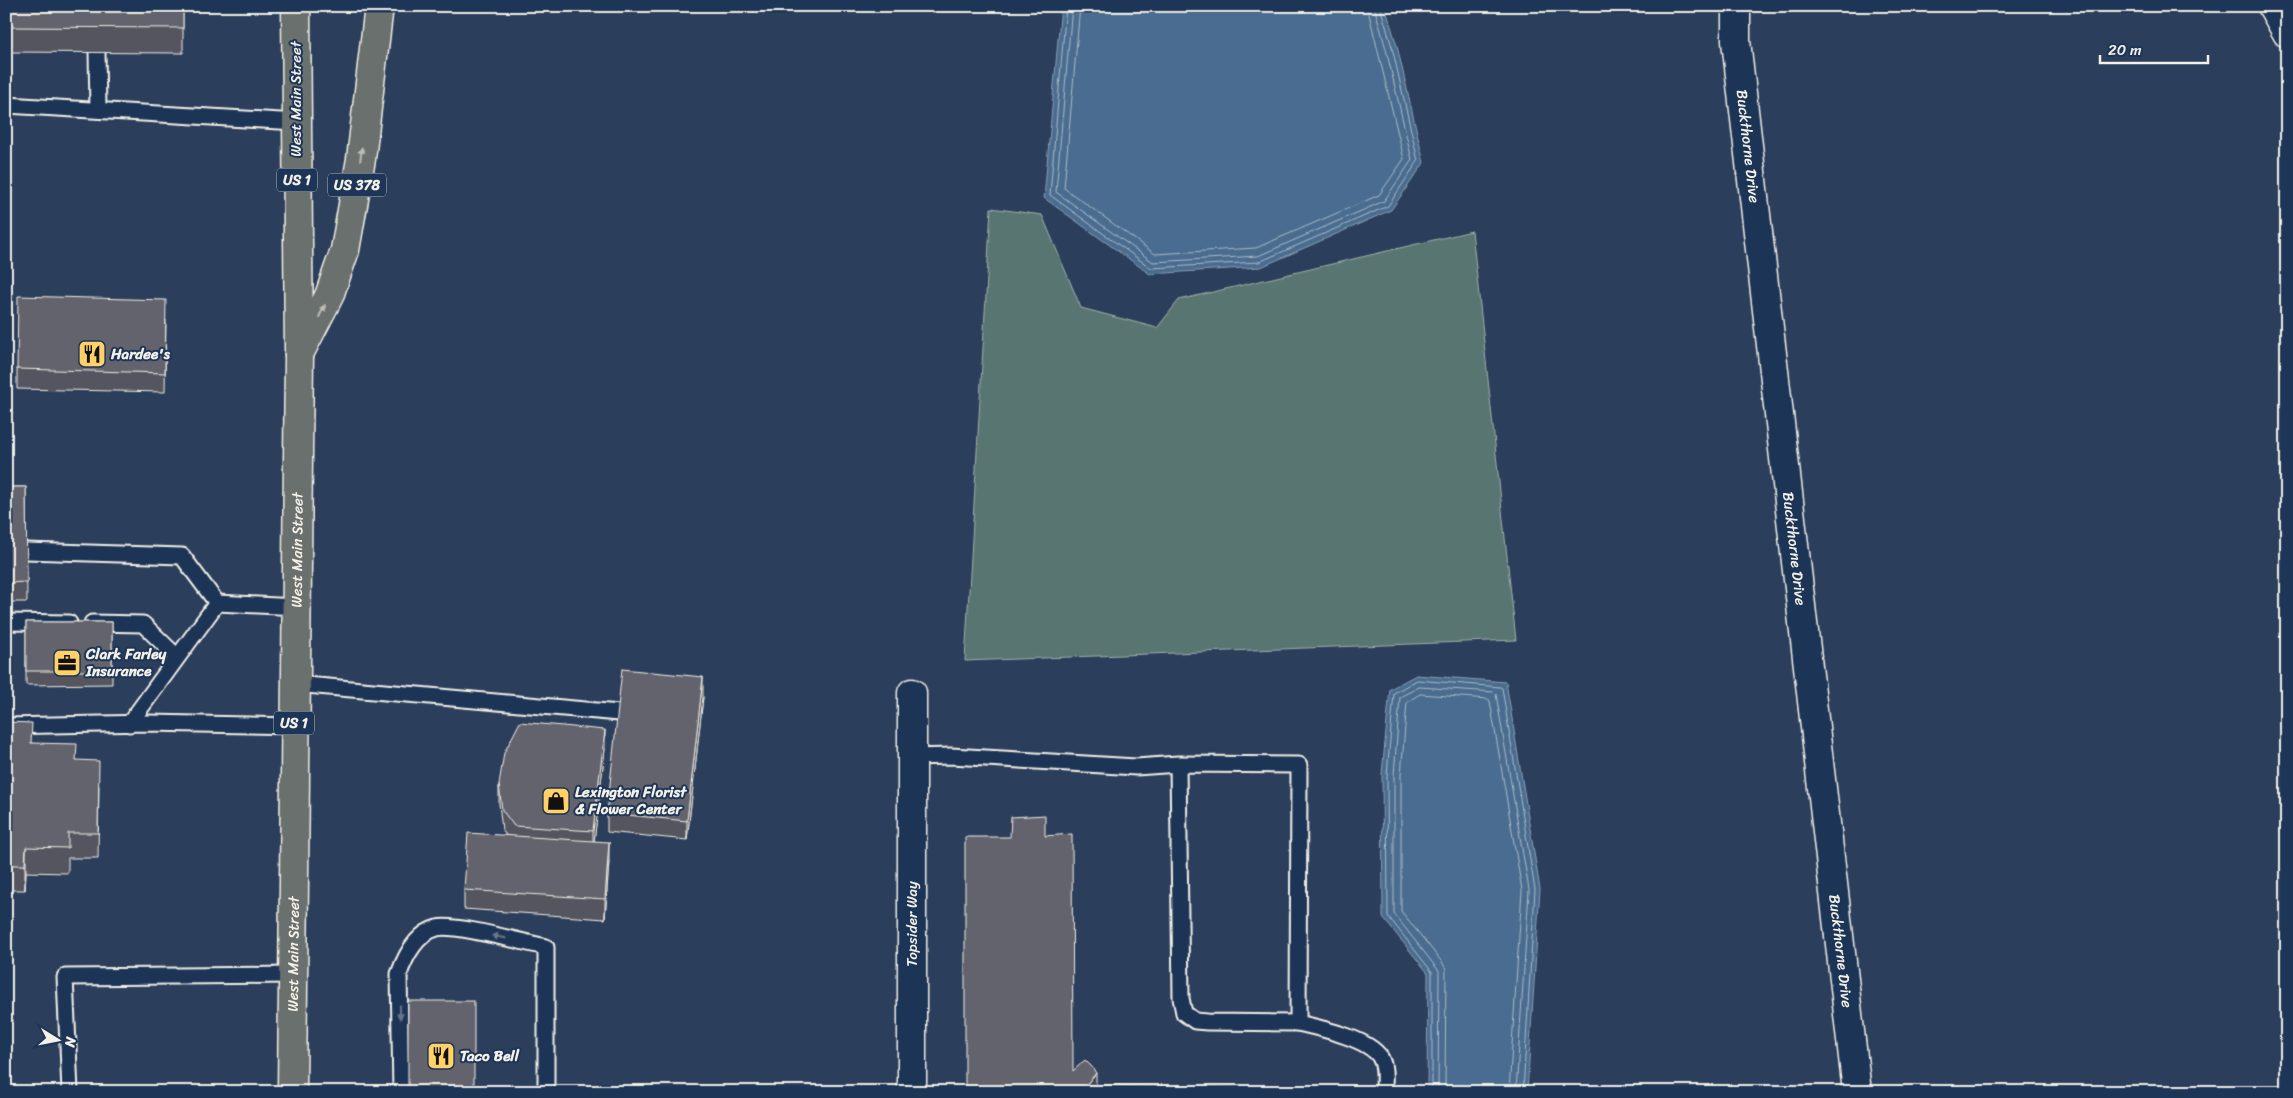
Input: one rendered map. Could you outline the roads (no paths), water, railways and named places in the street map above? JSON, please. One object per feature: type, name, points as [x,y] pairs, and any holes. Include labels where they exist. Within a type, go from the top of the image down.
[{"type":"main road","name":"West Main Street","points":[[292,1092],[298,354],[296,6]]},
{"type":"main road","name":"US 378","points":[[298,354],[330,296],[346,250],[361,159],[379,6]]},
{"type":"street","name":"Buckthorne Drive","points":[[1736,6],[1736,41],[1856,1092]]},
{"type":"street","points":[[2272,6],[2287,33]]},
{"type":"street","name":"Topsider Way","points":[[912,693],[912,1092]]},
{"type":"lane","points":[[97,52],[98,110]]},
{"type":"lane","points":[[6,105],[297,122]]},
{"type":"lane","points":[[26,551],[182,556],[217,603]]},
{"type":"lane","points":[[217,603],[297,607]]},
{"type":"lane","points":[[129,724],[217,603]]},
{"type":"lane","points":[[6,622],[143,624],[177,657]]},
{"type":"lane","points":[[295,684],[619,713]]},
{"type":"lane","points":[[6,726],[129,724],[294,726]]},
{"type":"lane","points":[[912,757],[951,756],[1136,767],[1178,764],[1299,765],[1298,1023]]},
{"type":"lane","points":[[1178,764],[1181,998],[1184,1013],[1195,1021],[1298,1023],[1348,1037],[1374,1050],[1380,1058],[1384,1068],[1384,1092]]},
{"type":"lane","points":[[401,1092],[399,974],[404,959],[423,936],[437,928],[464,930],[546,947],[546,1092]]},
{"type":"lane","points":[[70,1092],[65,978],[292,975]]},
{"type":"water","points":[[1061,6],[1385,6],[1397,46],[1424,163],[1391,210],[1261,267],[1150,274],[1044,198]]},
{"type":"water","points":[[1416,675],[1506,682],[1540,889],[1527,1092],[1427,1092],[1428,973],[1383,918],[1382,774],[1390,689]]},
{"type":"place","name":"Hardee's","points":[[92,354]]},
{"type":"place","name":"Clark Farley Insurance","points":[[67,663]]},
{"type":"place","name":"Lexington Florist & Flower Center","points":[[556,801]]},
{"type":"place","name":"Taco Bell","points":[[441,1056]]}]
